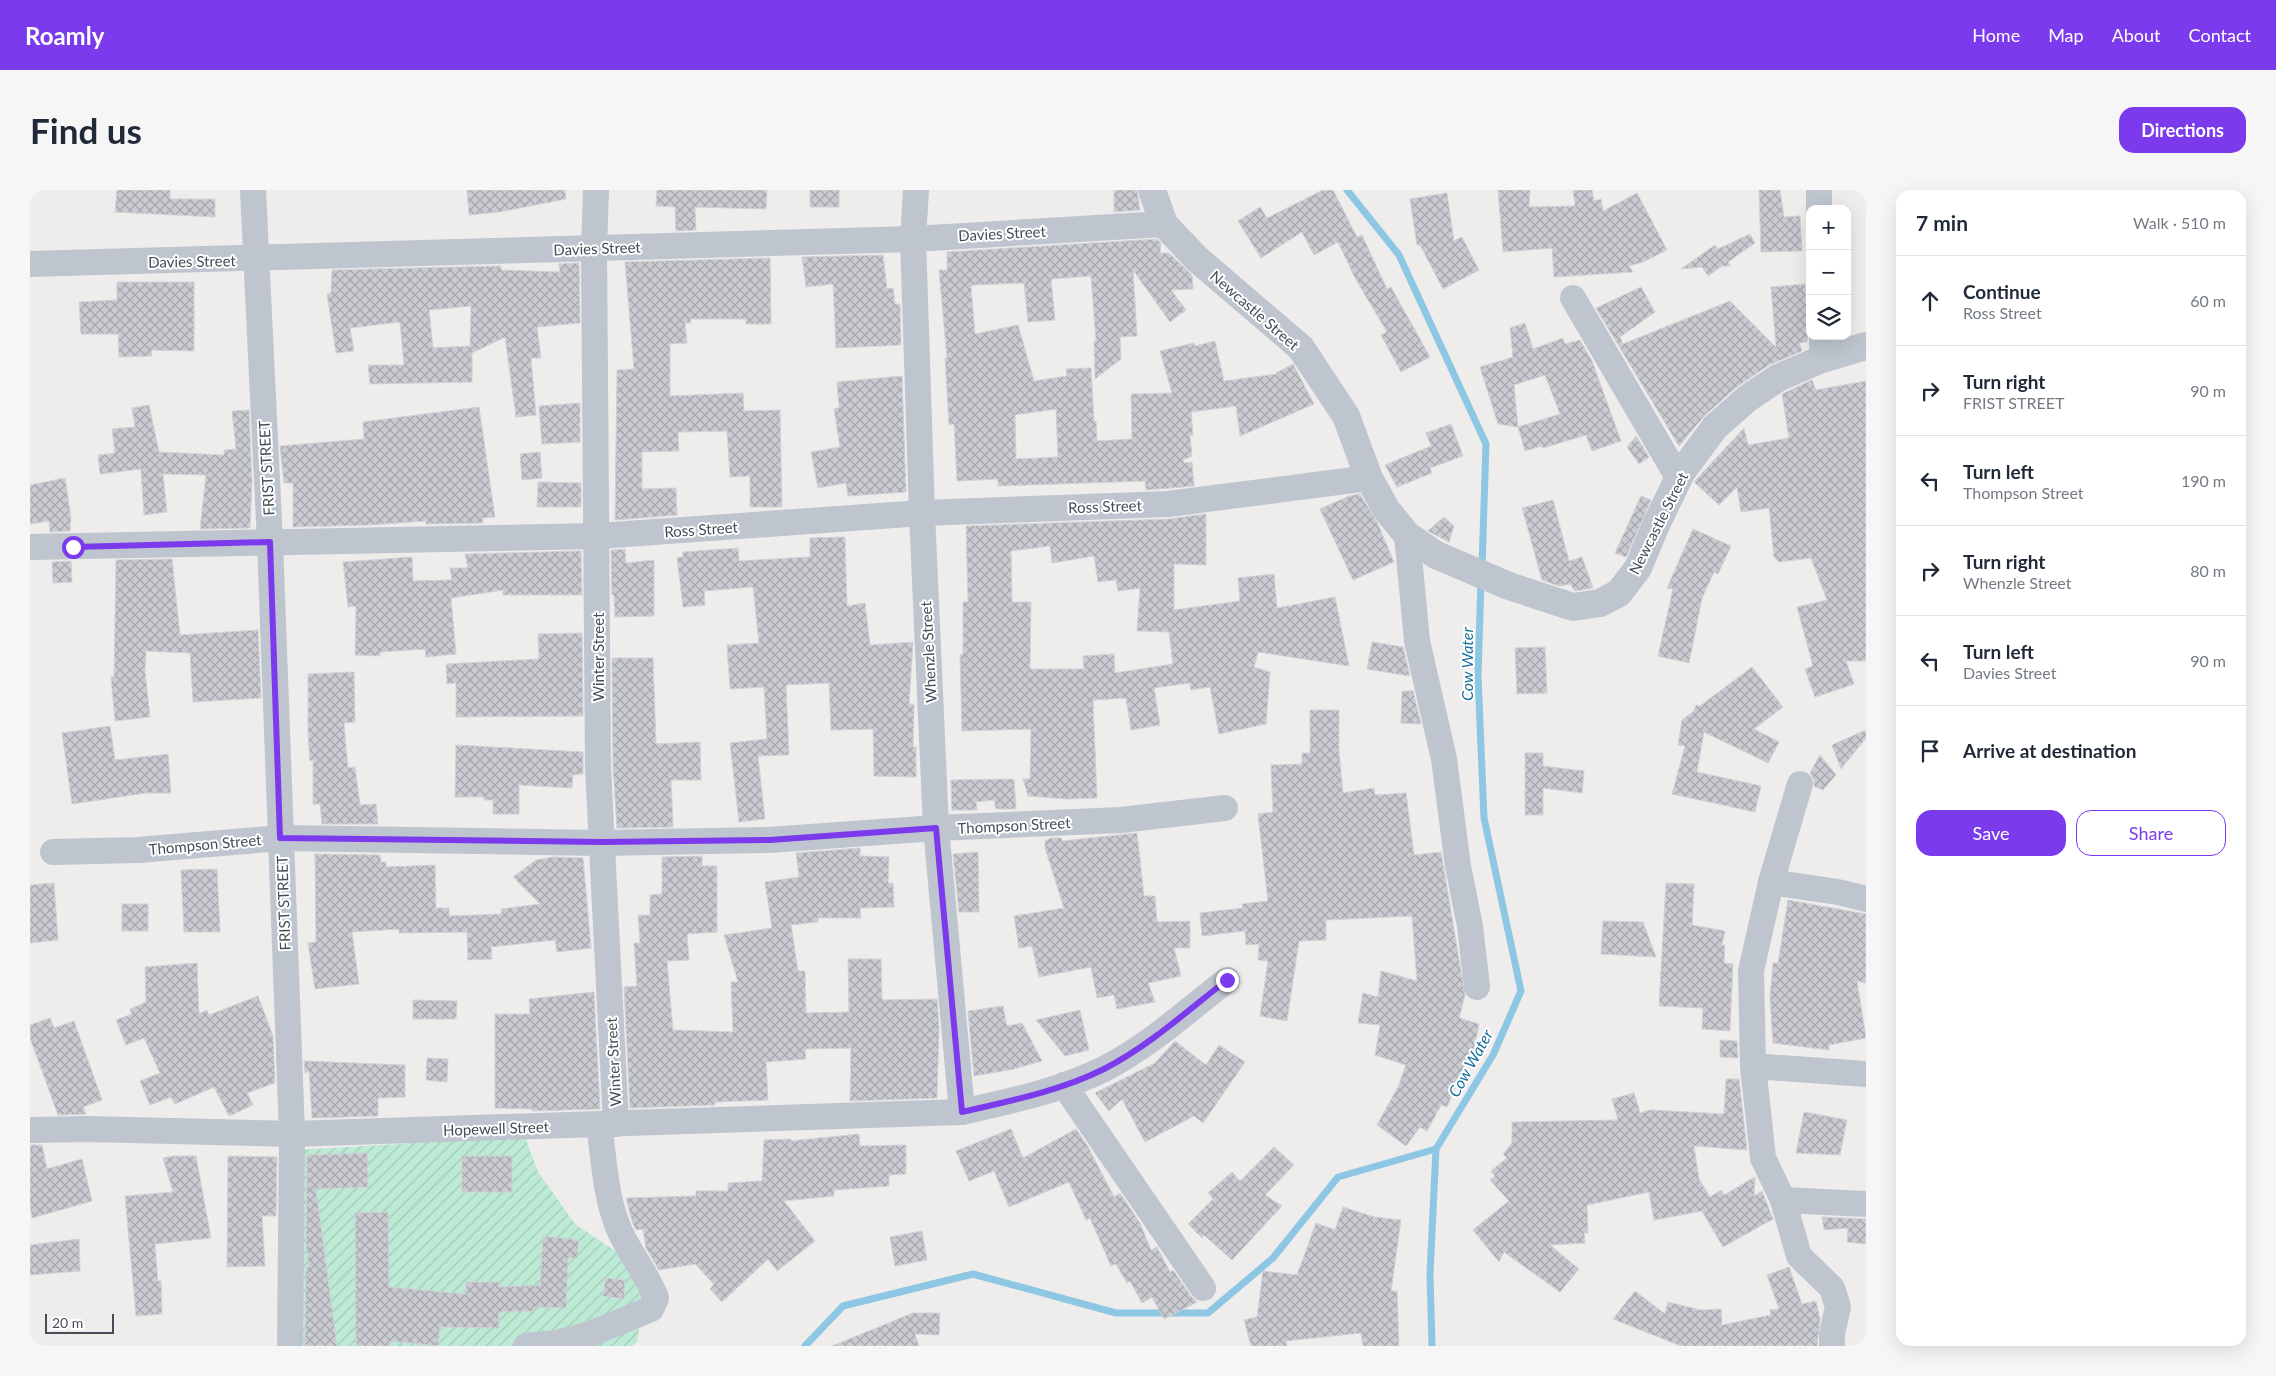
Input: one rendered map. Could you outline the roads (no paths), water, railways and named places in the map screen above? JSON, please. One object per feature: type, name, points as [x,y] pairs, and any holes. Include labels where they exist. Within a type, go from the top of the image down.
[{"type":"street","name":"FRIST STREET","points":[[252,190],[270,542],[292,1134],[292,1320],[290,1346]]},
{"type":"street","name":"Winter Street","points":[[526,1346],[556,1343],[590,1334],[651,1309],[656,1298],[652,1287],[627,1248],[611,1206],[602,842],[598,767],[598,536],[594,248],[596,190]]},
{"type":"street","name":"Whenzle Street","points":[[916,190],[913,239],[922,514],[936,828],[962,1112]]},
{"type":"street","name":"Newcastle Street","points":[[1152,190],[1164,224],[1196,258],[1300,348],[1346,416],[1369,478],[1386,508],[1407,535],[1436,555],[1508,586],[1574,606],[1600,603],[1619,593],[1638,568],[1655,527],[1679,479],[1715,427],[1748,398],[1822,348],[1866,346]]},
{"type":"street","points":[[1819,190],[1819,205]]},
{"type":"street","name":"Davies Street","points":[[30,264],[913,239],[1164,224]]},
{"type":"street","points":[[1574,298],[1679,479]]},
{"type":"street","name":"Ross Street","points":[[30,547],[598,536],[922,514],[1168,504],[1369,478]]},
{"type":"street","points":[[1407,535],[1417,641],[1444,759],[1458,866],[1470,926],[1477,987]]},
{"type":"street","points":[[1800,784],[1771,882],[1751,971],[1753,1066],[1763,1158],[1783,1200],[1799,1256],[1832,1288],[1838,1307],[1832,1334],[1832,1346]]},
{"type":"street","name":"Thompson Street","points":[[53,852],[138,850],[280,838],[602,842],[770,840],[936,828],[1121,820],[1225,808]]},
{"type":"street","points":[[1771,882],[1838,892],[1866,899]]},
{"type":"street","points":[[962,1112],[1019,1099],[1064,1085],[1103,1069],[1136,1050],[1227,980]]},
{"type":"street","points":[[1753,1066],[1866,1074]]},
{"type":"street","points":[[1064,1085],[1203,1288]]},
{"type":"street","name":"Hopewell Street","points":[[30,1130],[292,1134],[962,1112]]},
{"type":"street","points":[[1783,1200],[1866,1204]]},
{"type":"waterway","name":"Cow Water","points":[[1347,190],[1399,255],[1486,444],[1482,567]]},
{"type":"waterway","name":"Cow Water","points":[[1432,1346],[1430,1274],[1436,1149],[1493,1055],[1521,991],[1484,818],[1478,676],[1481,581]]},
{"type":"waterway","points":[[805,1346],[843,1306],[973,1274],[1116,1313],[1208,1313],[1273,1258],[1338,1177],[1436,1149]]}]
